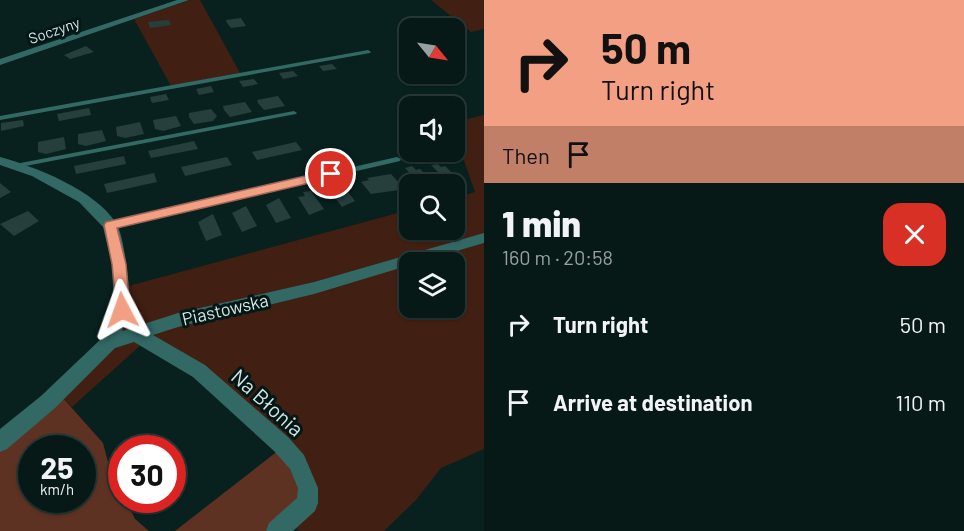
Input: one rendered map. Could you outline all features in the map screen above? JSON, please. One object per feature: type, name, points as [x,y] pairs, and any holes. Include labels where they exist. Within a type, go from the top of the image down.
[{"type":"street","name":"Soczyny","points":[[0,62],[184,0]]},
{"type":"street","points":[[0,160],[36,173],[84,199],[110,225],[119,264],[122,310],[109,343]]},
{"type":"street","name":"Piastowska","points":[[0,441],[48,402],[109,343],[178,320],[314,288],[484,238]]},
{"type":"street","name":"Na Błonia","points":[[135,333],[199,371],[282,444],[297,462],[308,488],[307,503],[277,531]]},
{"type":"lane","points":[[0,118],[368,52]]},
{"type":"lane","points":[[15,166],[294,113]]},
{"type":"lane","points":[[110,225],[397,159]]},
{"type":"shaded area","points":[[190,0],[200,0],[240,73],[171,86],[134,19]]},
{"type":"shaded area","points":[[431,0],[484,0],[484,29],[471,32],[465,27],[465,18],[454,18]]},
{"type":"shaded area","points":[[484,115],[484,235],[422,252],[399,252],[399,258],[115,337],[125,287],[399,213],[399,240],[465,240],[465,195],[475,192],[464,162],[465,120]]},
{"type":"shaded area","points":[[484,243],[484,449],[441,468],[416,500],[384,531],[299,531],[291,524],[300,460],[143,334],[399,267],[399,318],[465,318],[465,252],[452,252]]},
{"type":"shaded area","points":[[135,338],[143,343],[72,407],[62,397],[111,347]]},
{"type":"shaded area","points":[[62,397],[96,435],[18,435],[18,513],[96,513],[96,435],[103,443],[108,462],[108,513],[132,513],[135,519],[149,531],[0,531],[0,447]]},
{"type":"shaded area","points":[[279,450],[299,487],[299,495],[291,509],[268,531],[175,531]]},
{"type":"building","points":[[241,18],[246,26],[231,28],[226,20]]},
{"type":"building","points":[[169,20],[171,25],[150,28],[148,22]]},
{"type":"building","points":[[86,46],[94,52],[70,59],[64,55]]},
{"type":"building","points":[[332,64],[337,69],[323,71],[319,66]]},
{"type":"building","points":[[293,71],[298,76],[283,79],[279,73]]},
{"type":"building","points":[[254,79],[258,84],[243,87],[239,81]]},
{"type":"building","points":[[211,86],[214,92],[199,95],[196,89]]},
{"type":"building","points":[[166,94],[169,100],[152,103],[150,97]]},
{"type":"building","points":[[278,96],[285,106],[264,110],[257,100]]},
{"type":"building","points":[[245,102],[252,112],[230,117],[224,110],[223,106]]},
{"type":"building","points":[[89,108],[91,115],[59,121],[57,114]]},
{"type":"building","points":[[211,109],[217,116],[213,121],[194,124],[189,117],[189,113]]},
{"type":"building","points":[[176,116],[181,126],[163,131],[155,129],[153,120]]},
{"type":"building","points":[[23,120],[24,126],[1,131],[1,123]]},
{"type":"building","points":[[140,122],[144,134],[125,138],[117,136],[116,127]]},
{"type":"building","points":[[102,130],[106,141],[86,146],[78,144],[78,134]]},
{"type":"building","points":[[64,137],[66,149],[46,154],[38,152],[38,142]]},
{"type":"building","points":[[194,141],[198,149],[151,158],[148,151]]},
{"type":"building","points":[[296,142],[302,150],[257,160],[252,152]]},
{"type":"building","points":[[124,156],[126,164],[76,174],[74,166]]},
{"type":"building","points":[[227,157],[232,165],[185,176],[181,167]]},
{"type":"building","points":[[431,165],[445,166],[453,174],[440,174]]},
{"type":"building","points":[[412,166],[425,174],[411,174],[405,168]]},
{"type":"building","points":[[154,173],[157,182],[107,193],[104,184]]},
{"type":"building","points":[[391,174],[399,183],[397,188],[399,190],[371,194],[361,182],[369,180],[367,178]]},
{"type":"building","points":[[0,183],[11,192],[0,198]]},
{"type":"building","points":[[341,183],[355,201],[342,207],[329,190],[336,188],[333,185]]},
{"type":"building","points":[[311,191],[324,209],[309,215],[298,197],[305,196],[303,192]]},
{"type":"building","points":[[279,198],[291,218],[276,223],[266,205]]},
{"type":"building","points":[[246,206],[257,226],[242,232],[232,213]]},
{"type":"building","points":[[28,211],[39,221],[14,236],[0,224]]},
{"type":"building","points":[[213,214],[222,235],[206,241],[198,222]]},
{"type":"route","points":[[122,310],[119,264],[110,225],[331,174]]}]
